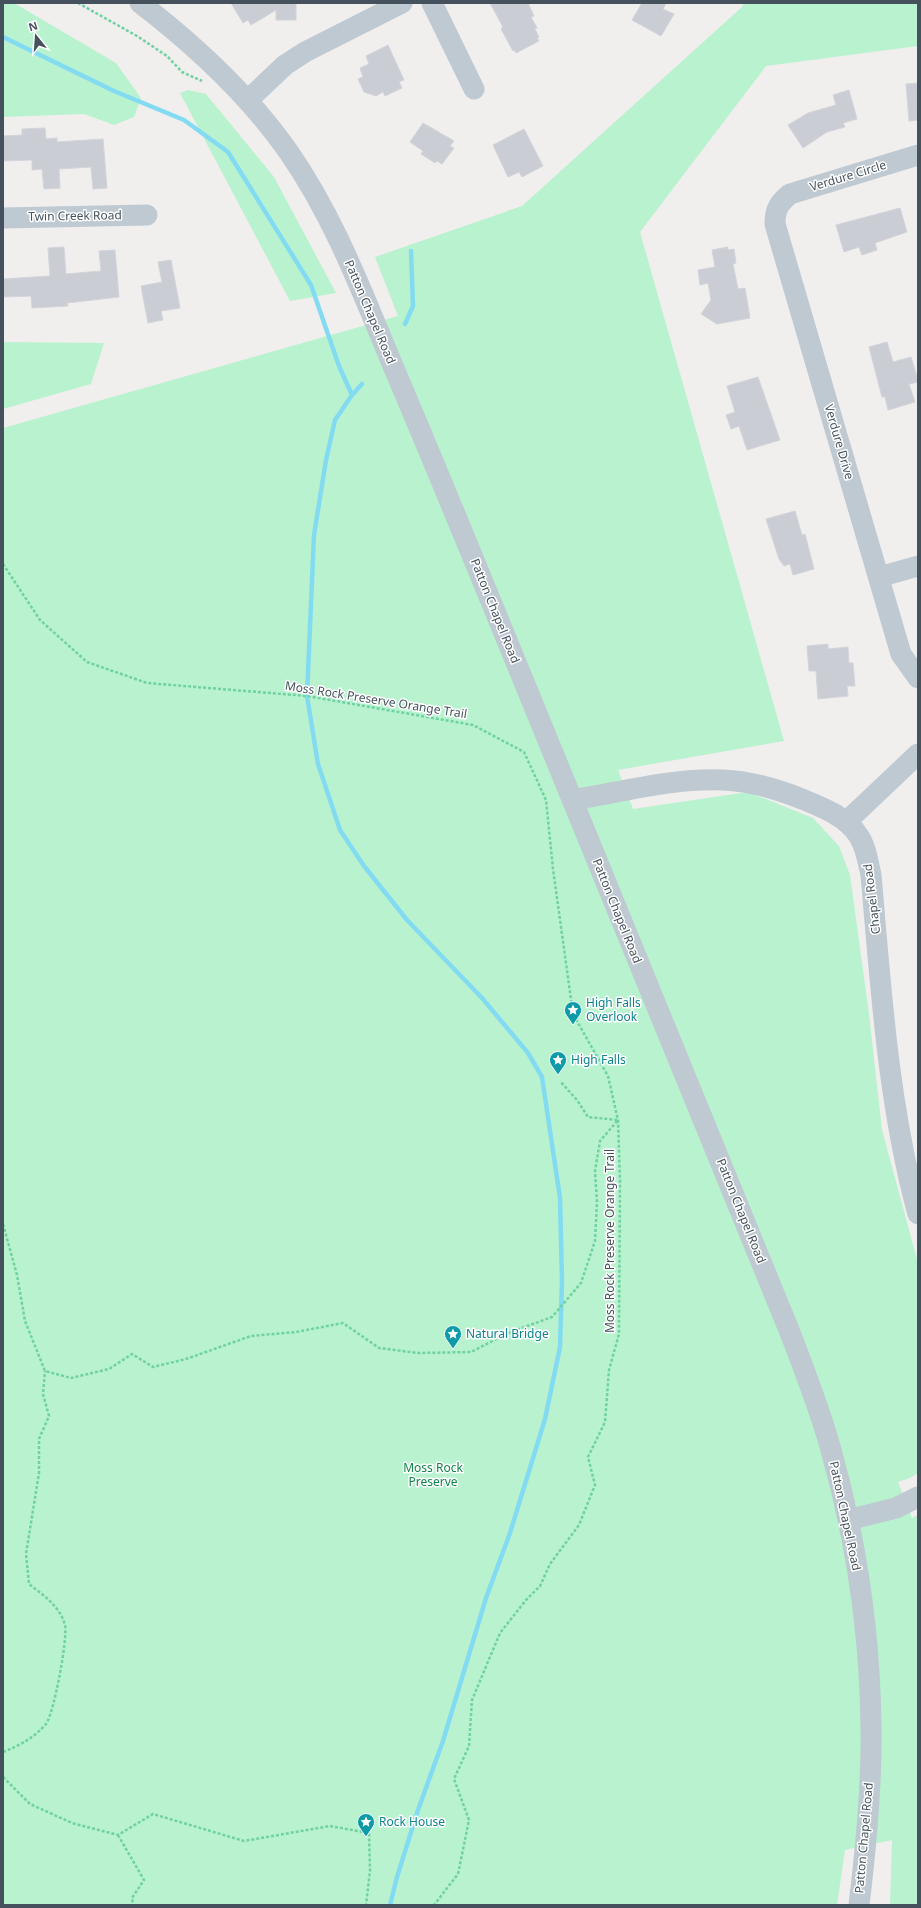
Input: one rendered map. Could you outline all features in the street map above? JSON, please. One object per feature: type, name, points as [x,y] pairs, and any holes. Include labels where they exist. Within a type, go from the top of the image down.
[{"type":"street","name":"Patton Chapel Road","points":[[140,3],[189,42],[230,80],[248,100],[294,161],[313,190],[337,234],[432,457],[789,1330],[831,1449],[848,1520],[860,1590],[866,1650],[871,1728],[868,1813],[859,1905]]},
{"type":"street","points":[[248,100],[285,65],[304,52],[402,3]]},
{"type":"street","points":[[432,3],[474,89]]},
{"type":"street","name":"Verdure Circle","points":[[780,202],[790,194],[801,190],[918,155]]},
{"type":"street","name":"Verdure Drive","points":[[780,202],[775,211],[775,224],[901,654],[918,678]]},
{"type":"street","name":"Twin Creek Road","points":[[3,218],[147,215]]},
{"type":"street","points":[[879,577],[918,566]]},
{"type":"street","points":[[846,822],[918,754]]},
{"type":"street","name":"Chapel Road","points":[[572,800],[670,783],[724,780],[756,784],[787,793],[823,808],[846,822],[858,834],[866,854],[871,875],[891,1079],[899,1131],[918,1214]]},
{"type":"street","points":[[848,1520],[896,1508],[918,1497]]},
{"type":"path","points":[[78,3],[137,36],[166,56],[182,72],[191,77],[200,79],[205,83]]},
{"type":"path","name":"Moss Rock Preserve Orange Trail","points":[[3,564],[40,620],[87,662],[147,683],[307,696],[472,725],[524,752],[546,800],[553,869],[574,1014],[608,1076],[618,1120],[620,1181],[620,1334],[609,1370],[605,1422],[588,1457],[595,1485],[578,1525],[550,1564],[540,1586],[526,1600],[500,1633],[472,1700],[469,1746],[454,1779],[469,1820],[458,1874],[434,1905]]},
{"type":"path","points":[[560,1081],[577,1100],[588,1117],[618,1120]]},
{"type":"path","name":"Moss Rock Preserve Orange Trail","points":[[45,1371],[71,1378],[108,1369],[132,1354],[153,1366],[186,1360],[251,1336],[296,1332],[343,1323],[378,1348],[418,1353],[471,1352],[508,1334],[552,1317],[581,1283],[595,1241],[597,1202],[595,1170],[600,1141],[618,1120]]},
{"type":"path","points":[[3,1224],[16,1274],[25,1321],[45,1371],[43,1394],[50,1416],[39,1439],[39,1474],[26,1554],[29,1584],[54,1604],[65,1625],[60,1680],[47,1723],[23,1744],[3,1752]]},
{"type":"path","points":[[3,1777],[30,1804],[72,1823],[118,1835],[144,1880],[132,1898],[133,1905]]},
{"type":"path","points":[[118,1835],[153,1814],[244,1841],[330,1826],[370,1833],[370,1871],[366,1905]]},
{"type":"green space","points":[[3,3],[14,3],[116,63],[141,98],[134,117],[114,125],[84,114],[3,117]]},
{"type":"green space","name":"Moss Rock Preserve","points":[[742,3],[918,3],[918,46],[766,66],[640,232],[784,741],[618,770],[633,809],[748,792],[813,818],[839,846],[850,875],[869,1014],[882,1130],[918,1263],[918,1473],[910,1478],[898,1482],[912,1518],[918,1515],[918,1905],[890,1905],[892,1840],[845,1850],[837,1905],[3,1905],[3,428],[398,316],[375,257],[522,206],[743,6]]},
{"type":"green space","points":[[188,90],[206,94],[274,177],[336,293],[290,301],[180,93]]},
{"type":"green space","points":[[3,342],[104,343],[91,384],[3,409]]},
{"type":"building","points":[[231,3],[296,3],[296,20],[276,20],[276,10],[251,25],[248,20],[243,23]]},
{"type":"building","points":[[490,3],[528,3],[534,16],[531,17],[537,28],[535,29],[539,37],[537,38],[539,41],[516,53],[514,50],[513,51],[501,29],[503,27]]},
{"type":"building","points":[[642,3],[666,3],[663,9],[674,14],[661,36],[632,20]]},
{"type":"building","points":[[388,45],[404,80],[399,82],[402,88],[385,96],[383,92],[376,96],[364,92],[358,79],[363,77],[360,68],[369,64],[366,56]]},
{"type":"building","points":[[918,83],[918,120],[909,121],[906,84]]},
{"type":"building","points":[[849,90],[857,119],[843,123],[845,127],[827,132],[803,148],[788,125],[808,113],[836,105],[833,95]]},
{"type":"building","points":[[423,123],[454,141],[450,146],[454,148],[442,164],[437,161],[435,163],[421,154],[423,151],[410,142]]},
{"type":"building","points":[[45,128],[46,139],[57,138],[57,142],[103,139],[107,188],[93,189],[91,167],[59,169],[60,188],[44,189],[42,169],[32,170],[32,160],[3,161],[3,136],[22,135],[22,129]]},
{"type":"building","points":[[524,129],[543,166],[522,177],[519,172],[508,177],[493,145]]},
{"type":"building","points":[[900,208],[907,232],[875,243],[877,250],[862,255],[859,247],[844,252],[836,225]]},
{"type":"building","points":[[64,247],[66,274],[101,271],[99,251],[115,250],[119,297],[67,303],[68,306],[32,308],[31,296],[3,297],[3,279],[50,276],[48,248]]},
{"type":"building","points":[[728,247],[728,250],[734,249],[736,263],[733,264],[738,289],[745,288],[750,318],[717,324],[701,314],[711,300],[708,283],[700,285],[698,270],[715,267],[712,250]]},
{"type":"building","points":[[171,260],[180,308],[161,311],[163,320],[148,323],[141,286],[162,282],[158,262]]},
{"type":"building","points":[[887,342],[893,362],[911,357],[918,380],[918,382],[909,384],[915,402],[888,410],[885,397],[882,397],[869,347]]},
{"type":"building","points":[[758,377],[780,440],[747,450],[739,426],[731,429],[726,415],[735,412],[727,386]]},
{"type":"building","points":[[795,511],[802,535],[805,534],[814,569],[793,575],[790,564],[784,566],[779,559],[766,519]]},
{"type":"building","points":[[828,644],[828,649],[848,647],[849,663],[853,663],[855,686],[847,686],[848,696],[818,699],[816,671],[809,671],[807,646]]},
{"type":"waterway","points":[[3,37],[114,91],[184,120],[228,152],[311,285],[339,366],[352,395]]},
{"type":"waterway","points":[[405,324],[413,306],[411,251]]},
{"type":"waterway","points":[[362,384],[352,395],[335,420],[326,460],[314,535],[307,696],[318,764],[340,830],[364,866],[407,920],[482,998],[528,1053],[542,1077],[560,1198],[562,1281],[560,1347],[545,1419],[510,1533],[486,1598],[443,1741],[418,1810],[397,1877],[390,1905]]},
{"type":"place","name":"High Falls Overlook","points":[[573,1025]]},
{"type":"place","name":"High Falls","points":[[558,1075]]},
{"type":"place","name":"Natural Bridge","points":[[453,1349]]},
{"type":"place","name":"Rock House","points":[[366,1837]]}]
